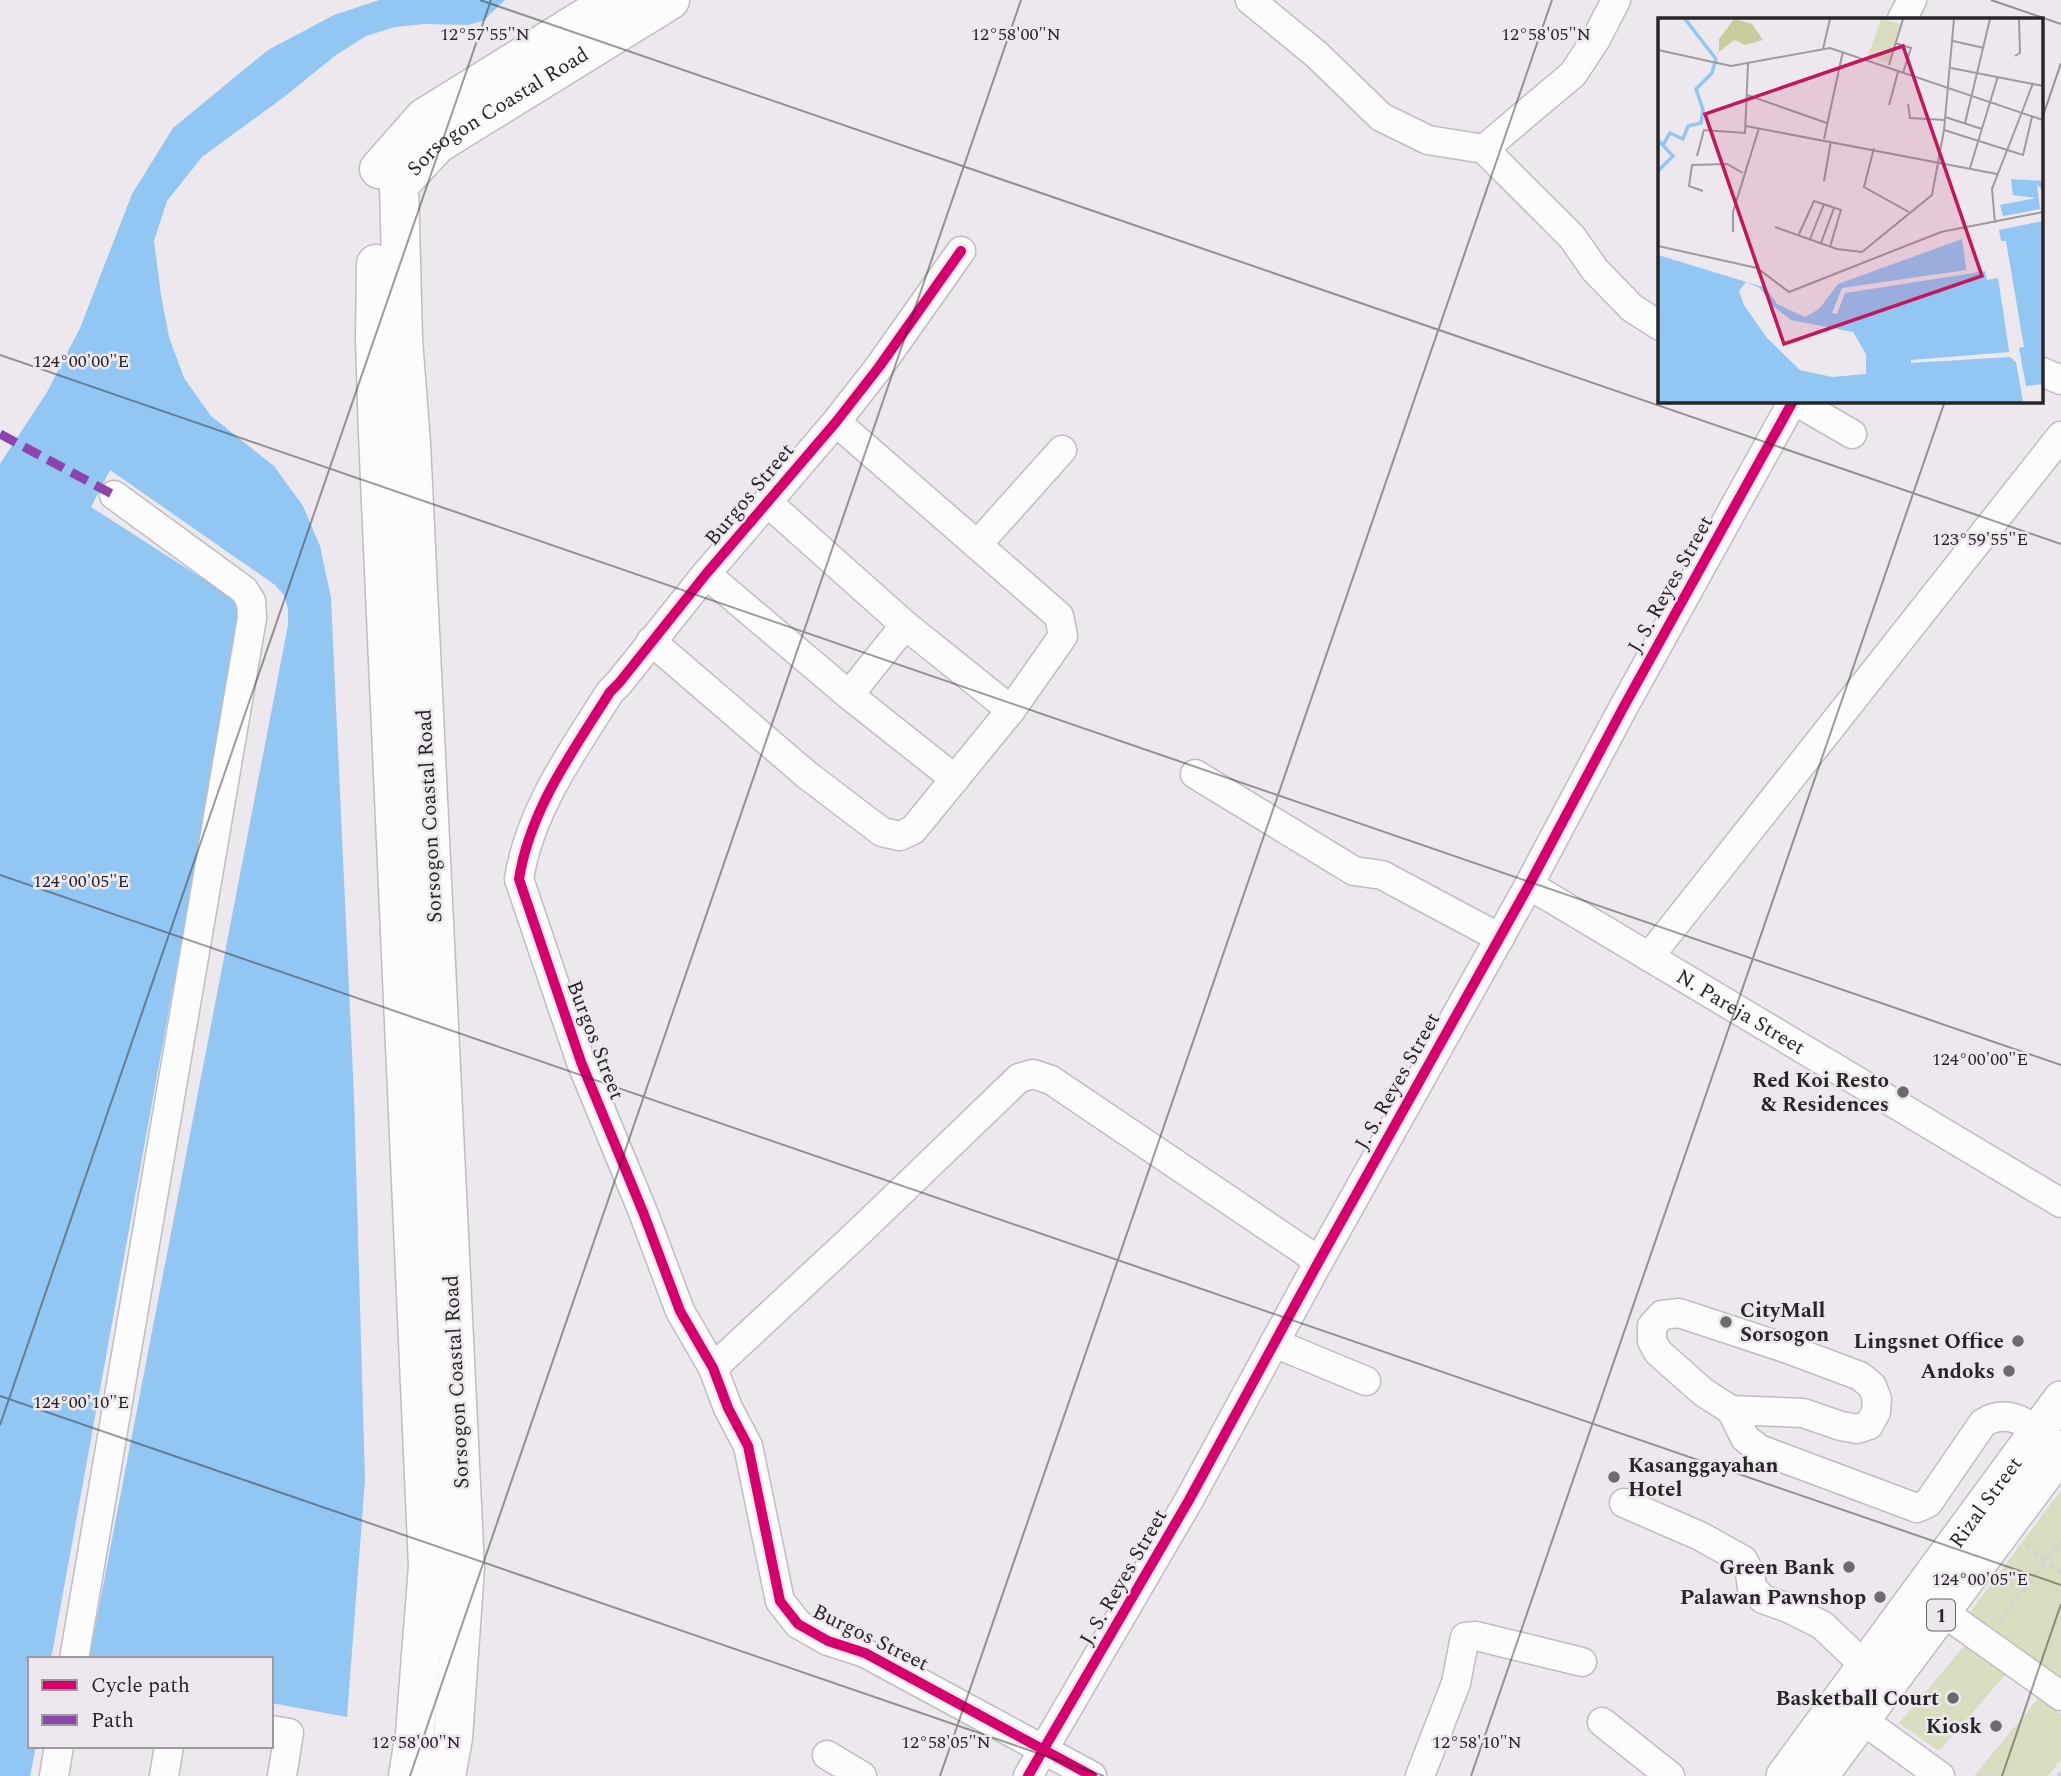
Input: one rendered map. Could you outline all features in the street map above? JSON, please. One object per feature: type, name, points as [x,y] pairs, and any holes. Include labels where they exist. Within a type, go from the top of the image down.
[{"type":"highway","name":"Sorsogon Coastal Road","points":[[408,1776],[415,1733],[428,1566],[375,340],[378,170],[424,118],[614,0]]},
{"type":"highway","name":"Sorsogon Coastal Road","points":[[446,1776],[453,1738],[465,1568],[411,444],[403,338],[399,185],[437,144],[670,0]]},
{"type":"main road","name":"Rizal Street","points":[[1784,1776],[1850,1711],[1942,1612],[2005,1528],[2053,1444],[2061,1399]]},
{"type":"main road","name":"Rizal Street","points":[[1820,1776],[1850,1711],[1864,1665],[2053,1444]]},
{"type":"street","points":[[1250,0],[1316,54],[1381,117],[1428,140],[1484,149],[1572,237],[1595,270],[1632,308],[1658,325]]},
{"type":"street","points":[[1484,149],[1573,74],[1596,39],[1616,0]]},
{"type":"street","points":[[1903,18],[1912,0]]},
{"type":"street","name":"Burgos Street","points":[[961,250],[836,422],[706,573],[610,692],[552,784],[523,856],[519,879],[582,1062],[680,1311],[713,1368],[728,1408],[748,1446],[780,1601],[798,1624],[828,1641],[865,1653],[1092,1776]]},
{"type":"street","points":[[2044,373],[2061,380]]},
{"type":"street","name":"J. S. Reyes Street","points":[[1028,1776],[1189,1500],[1793,402]]},
{"type":"street","points":[[1796,402],[1852,434]]},
{"type":"street","points":[[651,642],[807,775],[882,832],[900,836],[912,830],[955,779],[1011,710],[1063,636],[1059,616],[836,422]]},
{"type":"street","points":[[1649,957],[2061,436]]},
{"type":"street","points":[[977,545],[1062,450]]},
{"type":"street","points":[[74,1657],[252,618],[251,601],[244,590],[114,495]]},
{"type":"street","points":[[767,502],[905,625],[1011,710]]},
{"type":"street","points":[[706,573],[849,695],[955,779]]},
{"type":"street","points":[[849,695],[905,625]]},
{"type":"street","points":[[1195,774],[1354,872],[1382,875],[1500,938]]},
{"type":"street","name":"N. Pareja Street","points":[[1529,885],[2061,1203]]},
{"type":"street","points":[[713,1368],[858,1234],[1019,1078],[1033,1074],[1051,1080],[1319,1261]]},
{"type":"street","points":[[1731,1410],[1803,1413],[1857,1429],[1869,1424],[1876,1412],[1877,1399],[1872,1387],[1860,1376],[1679,1312],[1662,1315],[1652,1326],[1652,1340],[1658,1352],[1703,1392],[1731,1410],[1745,1438],[1759,1449],[1917,1508],[1928,1503],[1983,1423],[2001,1415],[2016,1418],[2053,1444]]},
{"type":"street","points":[[1274,1343],[1366,1381]]},
{"type":"street","points":[[1624,1503],[1700,1536],[1743,1560],[1752,1588],[1763,1600],[1788,1608],[1822,1625],[1864,1665]]},
{"type":"street","points":[[1942,1612],[2061,1696]]},
{"type":"street","points":[[1420,1776],[1456,1683],[1465,1637],[1476,1636],[1582,1662]]},
{"type":"street","points":[[1850,1711],[1940,1776]]},
{"type":"street","points":[[1601,1722],[1670,1776]]},
{"type":"street","points":[[273,1730],[289,1733],[282,1776]]},
{"type":"street","points":[[54,1776],[59,1748]]},
{"type":"street","points":[[164,1776],[169,1748]]},
{"type":"street","points":[[827,1755],[862,1776]]},
{"type":"path","points":[[2005,1528],[2061,1573]]},
{"type":"path","points":[[1995,1629],[2061,1541]]},
{"type":"path","points":[[2058,1776],[2061,1772]]},
{"type":"green space","points":[[2061,1490],[2061,1691],[1962,1623]]},
{"type":"green space","name":"Basketball Court","points":[[1966,1644],[2007,1673],[1939,1751],[1899,1723]]},
{"type":"green space","points":[[2038,1699],[2061,1714],[2061,1759],[2048,1776],[1974,1776]]},
{"type":"water","points":[[379,0],[505,0],[483,21],[468,25],[424,24],[395,27],[366,36],[336,55],[202,157],[167,201],[154,241],[169,337],[184,378],[211,416],[274,466],[303,506],[320,546],[331,598],[354,1097],[365,1480],[347,1717],[273,1703],[273,1657],[28,1657],[28,1748],[36,1748],[30,1776],[0,1776],[0,464],[47,392],[80,328],[132,194],[173,128],[268,50],[334,15]]},
{"type":"pier","points":[[110,470],[275,585],[284,595],[288,609],[288,625],[89,1657],[51,1657],[238,630],[238,613],[234,601],[225,593],[91,507]]},
{"type":"marked path","points":[[0,434],[114,495]]},
{"type":"cycle path","points":[[961,251],[879,367],[836,422],[706,574],[610,692],[543,805],[525,853],[519,879],[581,1062],[643,1212],[680,1311],[713,1368],[728,1408],[748,1446],[780,1601],[798,1624],[828,1641],[865,1653],[1092,1776]]},
{"type":"cycle path","points":[[1028,1776],[1189,1500],[1792,402]]},
{"type":"place","name":"Red Koi Resto & Residences","points":[[1903,1092]]},
{"type":"place","name":"CityMall Sorsogon","points":[[1726,1322]]},
{"type":"place","name":"Lingsnet Office","points":[[2018,1341]]},
{"type":"place","name":"Andoks","points":[[2009,1371]]},
{"type":"place","name":"Kasanggayahan Hotel","points":[[1614,1477]]},
{"type":"place","name":"Green Bank","points":[[1849,1567]]},
{"type":"place","name":"Palawan Pawnshop","points":[[1880,1597]]},
{"type":"place","name":"Basketball Court","points":[[1953,1698]]},
{"type":"place","name":"Kiosk","points":[[1996,1726]]}]
